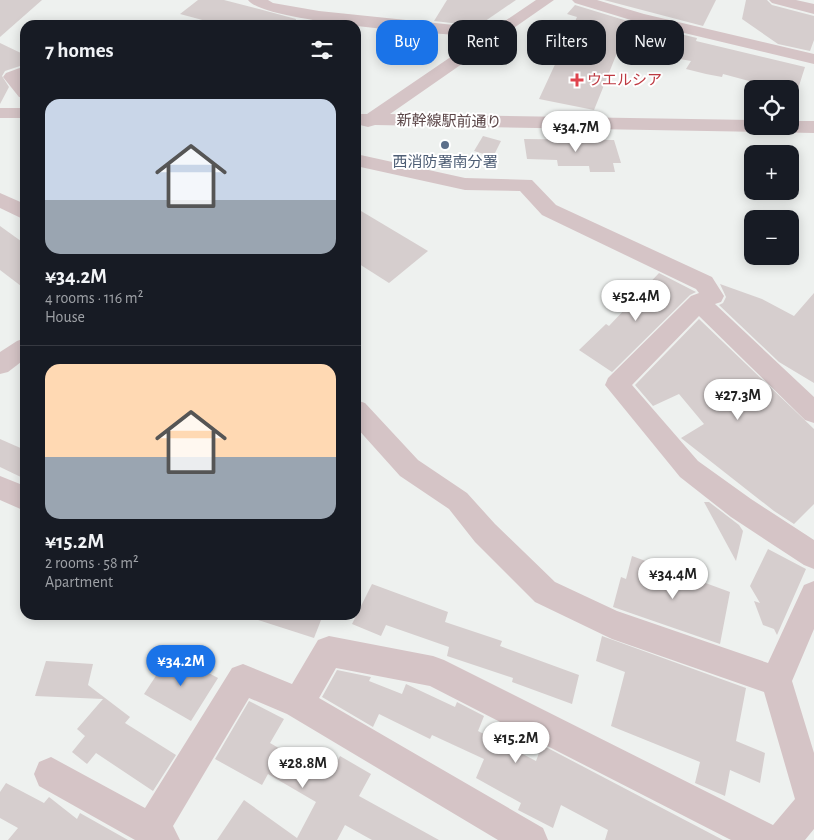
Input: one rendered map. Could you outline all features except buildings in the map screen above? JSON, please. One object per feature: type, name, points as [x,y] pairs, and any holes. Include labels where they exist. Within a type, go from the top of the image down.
[{"type":"street","points":[[256,0],[269,7],[319,16],[359,20]]},
{"type":"street","points":[[517,20],[546,0]]},
{"type":"street","points":[[580,0],[640,18],[814,59]]},
{"type":"street","points":[[778,0],[814,9]]},
{"type":"street","points":[[361,20],[448,29]]},
{"type":"street","points":[[361,122],[449,65]]},
{"type":"street","points":[[20,74],[12,78],[20,88]]},
{"type":"street","points":[[0,113],[20,113]]},
{"type":"street","name":"新幹線駅前通り","points":[[361,122],[744,126]]},
{"type":"street","points":[[799,127],[814,127]]},
{"type":"street","points":[[361,161],[465,184],[524,185],[549,210],[704,283],[713,296],[699,302],[617,385],[689,469],[741,508],[814,556]]},
{"type":"street","points":[[0,200],[20,210]]},
{"type":"street","points":[[699,302],[814,413]]},
{"type":"street","points":[[0,365],[20,351]]},
{"type":"street","points":[[361,416],[408,468],[458,501],[485,534],[545,592],[612,624],[776,681]]},
{"type":"street","points":[[0,488],[20,497]]},
{"type":"street","points":[[782,840],[814,803],[776,681],[814,595]]},
{"type":"street","points":[[298,703],[328,651],[432,671],[767,840]]},
{"type":"street","points":[[51,774],[157,835],[243,679],[298,703],[531,840]]},
{"type":"place","name":"ウエルシア","points":[[577,80]]},
{"type":"place","name":"西消防署南分署","points":[[445,145]]}]
